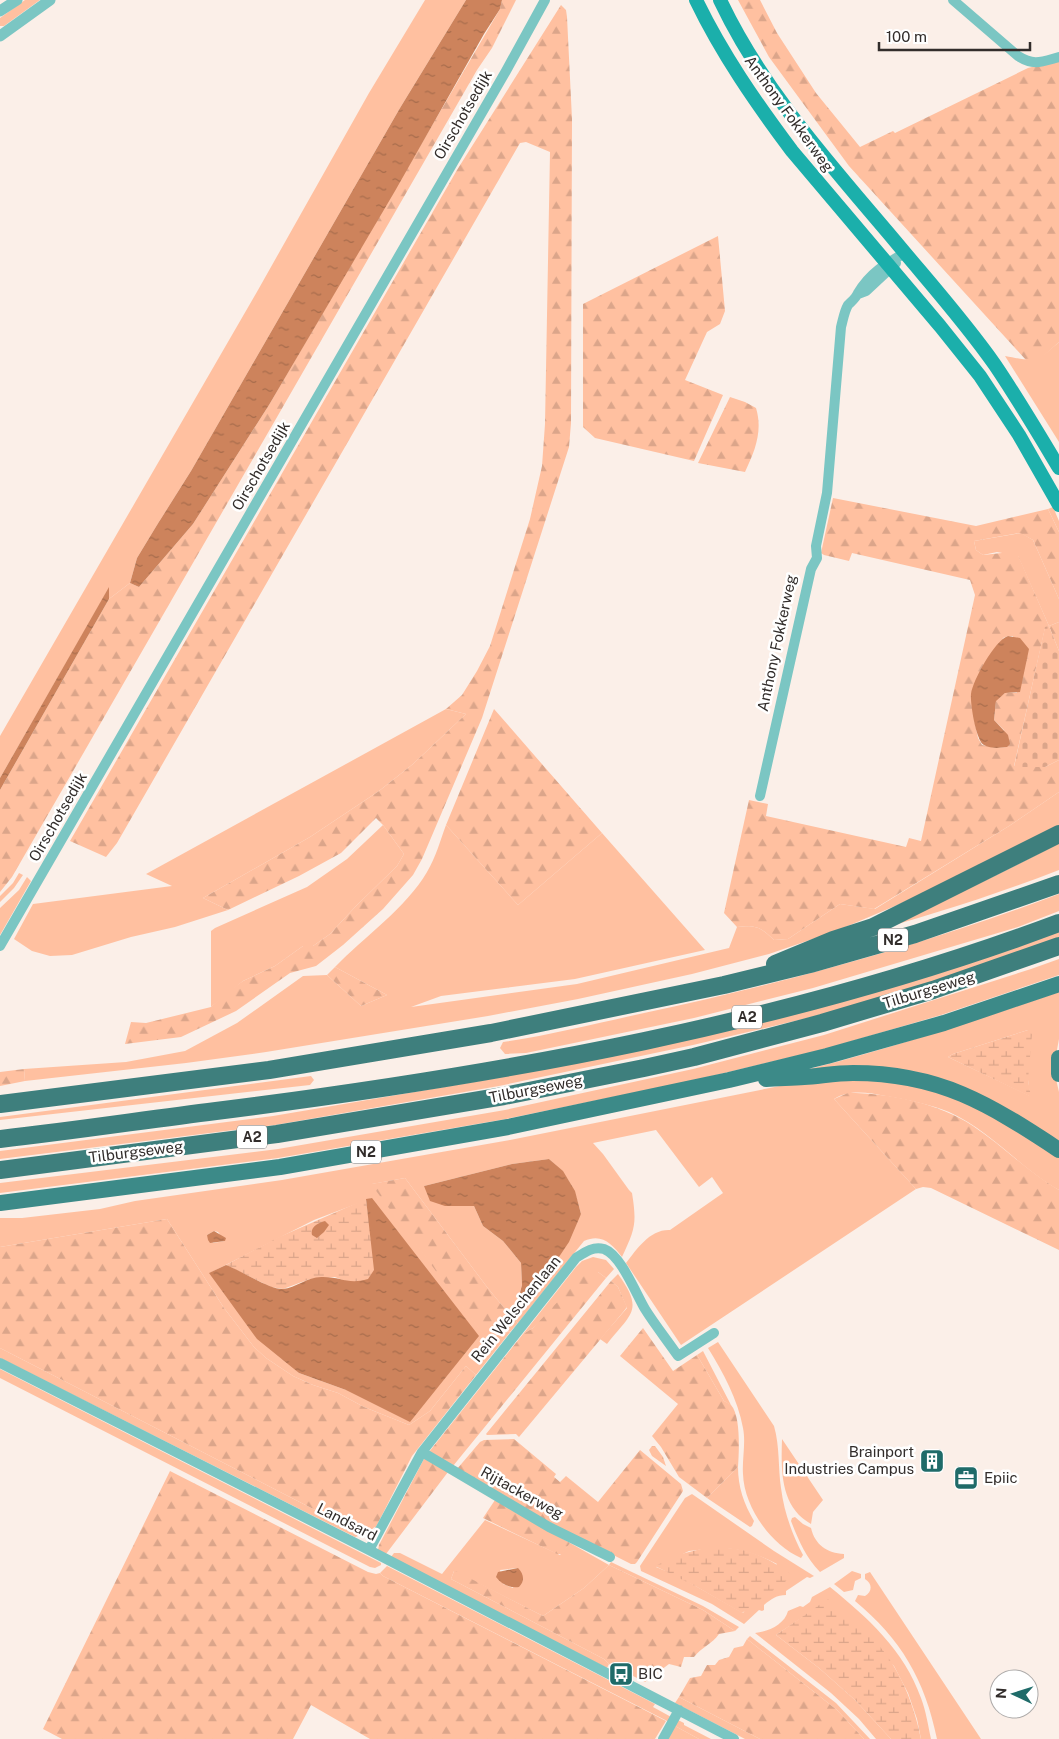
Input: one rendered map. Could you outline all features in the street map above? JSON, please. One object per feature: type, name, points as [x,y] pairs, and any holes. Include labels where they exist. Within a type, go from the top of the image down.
[{"type":"highway","name":"N2","points":[[724,984],[873,926],[1059,834]]},
{"type":"highway","name":"N2","points":[[0,1104],[269,1070],[491,1033],[810,964],[915,934],[1059,884]]},
{"type":"highway","name":"Tilburgseweg","points":[[0,1139],[427,1082],[685,1032],[764,1013],[926,969],[1059,923]]},
{"type":"highway","name":"Tilburgseweg","points":[[0,1170],[277,1134],[494,1098],[652,1067],[822,1023],[933,990],[1059,946]]},
{"type":"highway","name":"Tilburgseweg","points":[[0,1203],[280,1167],[508,1128],[728,1080],[827,1056],[944,1023],[1059,984]]},
{"type":"highway","points":[[1059,1058],[1059,1074]]},
{"type":"highway","name":"N2","points":[[728,1080],[851,1073],[889,1074],[913,1078],[941,1086],[977,1100],[1003,1114],[1059,1150]]},
{"type":"main road","name":"Anthony Fokkerweg","points":[[696,0],[727,57],[792,151],[980,376],[1019,435],[1059,505]]},
{"type":"main road","name":"Anthony Fokkerweg","points":[[720,0],[744,45],[780,100],[808,137],[905,253],[994,364],[1059,468]]},
{"type":"street","points":[[0,11],[17,0]]},
{"type":"street","points":[[0,36],[50,0]]},
{"type":"street","name":"Oirschotsedijk","points":[[0,946],[506,71],[545,0]]},
{"type":"street","points":[[953,0],[1018,56],[1028,62],[1038,63],[1059,57]]},
{"type":"street","name":"Anthony Fokkerweg","points":[[760,796],[809,576],[817,558],[816,546],[827,493],[841,328],[847,307],[858,294],[862,284],[905,253]]},
{"type":"street","name":"Rein Welschenlaan","points":[[369,1550],[422,1452],[576,1258],[591,1249],[603,1249],[613,1256],[645,1308],[678,1356],[714,1333]]},
{"type":"street","name":"Landsard","points":[[0,1363],[369,1550],[734,1739]]},
{"type":"street","name":"Rijtackerweg","points":[[422,1452],[532,1517],[610,1557]]},
{"type":"street","points":[[663,1739],[679,1710]]},
{"type":"green space","points":[[25,0],[40,0],[4,26],[0,26],[0,18]]},
{"type":"green space","points":[[425,0],[466,0],[400,108],[191,471],[137,558],[130,583],[109,599],[109,588],[0,778],[0,736],[258,290],[369,93]]},
{"type":"green space","points":[[502,0],[516,0],[492,48],[477,70],[12,877],[0,892],[0,790],[109,599],[130,583],[139,587],[193,524],[269,405],[500,9]]},
{"type":"green space","points":[[738,0],[760,0],[777,33],[816,93],[860,147],[893,131],[895,133],[1028,68],[1059,60],[1059,342],[1039,360],[1026,360],[849,166],[769,57]]},
{"type":"green space","points":[[561,5],[566,10],[567,17],[572,119],[571,423],[569,447],[482,718],[422,859],[413,875],[383,909],[343,945],[316,966],[290,973],[236,1011],[181,1037],[125,1044],[131,1022],[146,1023],[211,1007],[243,981],[275,966],[303,946],[313,946],[330,934],[397,866],[404,854],[376,818],[341,853],[299,876],[228,910],[203,898],[310,837],[379,791],[413,764],[466,714],[446,709],[462,695],[490,646],[530,519],[542,466],[545,424],[550,152],[526,142],[520,143],[117,843],[106,857],[70,841],[457,170]]},
{"type":"green space","points":[[718,236],[725,311],[720,324],[707,332],[685,380],[723,395],[694,461],[595,438],[583,427],[583,304]]},
{"type":"green space","points":[[1059,342],[1059,442],[1005,356],[1035,359],[1045,354]]},
{"type":"green space","points":[[730,397],[756,408],[758,416],[757,441],[745,472],[698,463]]},
{"type":"green space","points":[[833,498],[976,526],[1048,509],[1059,532],[1059,599],[1033,540],[1020,533],[974,541],[976,550],[983,555],[1011,552],[1018,555],[1049,626],[1045,628],[1014,766],[1045,767],[1059,760],[1059,792],[1009,826],[874,909],[840,904],[788,939],[774,940],[758,928],[749,926],[737,927],[724,913],[749,800],[768,804],[766,816],[906,847],[909,838],[921,841],[975,595],[970,580],[852,553],[849,561],[821,553]],"holes":[[[1013,636],[1017,693],[1005,693],[996,700],[994,720],[1004,730],[1007,747],[996,748],[982,745],[978,738],[974,719],[1003,638]]]},
{"type":"green space","points":[[1053,507],[1059,521],[1059,532],[1048,509]]},
{"type":"green space","points":[[1021,533],[1033,540],[1059,599],[1059,622],[1049,626],[1018,556],[997,552],[983,555],[976,550],[974,541]]},
{"type":"green space","points":[[1059,622],[1059,651],[1049,626]]},
{"type":"green space","points":[[1049,626],[1059,651],[1059,760],[1045,767],[1014,767],[1045,627]]},
{"type":"green space","points":[[446,709],[466,714],[413,764],[379,791],[310,837],[203,898],[228,910],[175,927],[131,937],[72,955],[50,956],[32,951],[14,939],[33,904],[172,886],[146,874]]},
{"type":"green space","points":[[494,709],[602,833],[518,905],[446,825]]},
{"type":"green space","points":[[1059,792],[1059,829],[902,903],[836,931],[769,954],[692,974],[488,1016],[266,1052],[25,1081],[24,1069],[126,1062],[185,1051],[237,1023],[303,976],[327,975],[361,1006],[387,995],[335,967],[408,898],[433,861],[446,825],[518,905],[602,833],[705,950],[575,979],[441,996],[411,1007],[577,984],[729,948],[737,927],[749,926],[758,928],[774,940],[788,939],[840,904],[875,909],[1009,826]]},
{"type":"green space","points":[[383,825],[404,854],[397,866],[330,934],[313,946],[303,946],[275,966],[243,981],[211,1007],[211,931],[307,887],[347,859]]},
{"type":"green space","points":[[1059,843],[1059,870],[958,906],[856,936],[959,893]]},
{"type":"green space","points":[[19,873],[23,875],[14,888],[0,902],[0,896],[13,883]]},
{"type":"green space","points":[[27,877],[31,881],[0,935],[0,908],[19,890]]},
{"type":"green space","points":[[1059,894],[1059,911],[1018,927],[813,988],[694,1018],[526,1053],[505,1054],[500,1048],[503,1042],[557,1032],[802,976],[957,930]]},
{"type":"green space","points":[[1059,930],[1059,938],[930,983],[820,1015],[693,1045],[499,1086],[275,1125],[0,1159],[0,1151],[273,1116],[497,1078]]},
{"type":"green space","points":[[1059,959],[1059,975],[941,1015],[825,1049],[691,1081],[506,1119],[278,1158],[0,1193],[0,1183],[278,1149],[505,1110],[693,1069],[824,1035]]},
{"type":"green space","points":[[335,967],[387,995],[361,1006],[327,975]]},
{"type":"green space","points":[[1059,992],[1059,1039],[1056,1055],[1056,1079],[1059,1092],[1059,1145],[959,1088],[789,1074],[891,1046]],"holes":[[[1028,1030],[1028,1080],[1030,1096],[948,1057]]]},
{"type":"green space","points":[[1028,1030],[1032,1034],[1028,1080],[1031,1097],[948,1057],[953,1054]]},
{"type":"green space","points":[[24,1069],[25,1081],[0,1086],[0,1072]]},
{"type":"green space","points":[[311,1076],[314,1080],[310,1085],[0,1120],[0,1117]]},
{"type":"green space","points":[[872,1077],[956,1094],[1059,1153],[1059,1190],[1031,1171],[978,1129],[949,1112],[935,1107],[873,1094],[853,1093],[840,1096],[834,1099],[916,1189],[681,1345],[626,1263],[639,1246],[650,1236],[670,1230],[723,1193],[712,1177],[699,1187],[656,1130],[593,1143],[632,1193],[634,1226],[622,1257],[606,1241],[596,1238],[584,1241],[518,1323],[487,1287],[405,1178],[372,1184],[485,1336],[488,1338],[511,1331],[476,1375],[466,1366],[430,1411],[409,1425],[364,1407],[338,1393],[293,1376],[266,1358],[254,1347],[224,1308],[167,1219],[0,1247],[0,1218],[22,1218],[100,1209],[135,1201],[282,1180],[510,1140],[805,1081]],"holes":[[[549,1159],[566,1177],[576,1197],[581,1214],[519,1295],[522,1285],[521,1263],[503,1241],[483,1226],[474,1206],[424,1186],[512,1164]],[[372,1198],[346,1390],[299,1373],[210,1273],[314,1220]],[[214,1231],[218,1232],[225,1241],[213,1243],[207,1235]]]},
{"type":"green space","points":[[848,1093],[897,1097],[929,1105],[960,1118],[984,1134],[1059,1190],[1059,1250],[931,1188],[923,1187],[916,1189],[834,1099]]},
{"type":"green space","points":[[405,1178],[487,1287],[518,1323],[511,1331],[485,1337],[371,1184]]},
{"type":"green space","points":[[366,1199],[374,1261],[374,1270],[368,1279],[359,1282],[348,1282],[335,1277],[310,1279],[283,1289],[271,1287],[226,1265],[277,1238]]},
{"type":"green space","points":[[167,1219],[224,1308],[254,1347],[266,1358],[293,1376],[338,1393],[364,1407],[409,1425],[430,1411],[466,1366],[476,1375],[412,1456],[376,1527],[356,1531],[0,1348],[0,1247]]},
{"type":"green space","points":[[593,1257],[606,1260],[614,1269],[606,1278],[598,1272],[533,1328],[523,1334],[576,1267],[582,1261]]},
{"type":"green space","points":[[590,1272],[598,1272],[606,1278],[453,1466],[429,1452],[523,1334],[533,1328],[582,1276]]},
{"type":"green space","points":[[618,1274],[631,1296],[632,1311],[607,1344],[600,1339],[627,1308],[618,1287],[611,1281]]},
{"type":"green space","points":[[611,1281],[618,1287],[627,1307],[624,1311],[519,1437],[516,1434],[487,1435],[486,1434]]},
{"type":"green space","points":[[643,1328],[673,1371],[697,1355],[724,1401],[731,1405],[734,1410],[739,1434],[738,1467],[707,1498],[679,1477],[652,1436],[678,1404],[620,1356]]},
{"type":"green space","points":[[718,1342],[774,1426],[782,1497],[789,1523],[803,1555],[801,1558],[779,1544],[761,1524],[748,1499],[743,1474],[744,1439],[741,1418],[729,1386],[708,1348]]},
{"type":"green space","points":[[0,1348],[356,1531],[375,1526],[369,1533],[355,1537],[0,1358]]},
{"type":"green space","points":[[703,1351],[731,1405],[724,1401],[697,1355]]},
{"type":"green space","points":[[0,1369],[381,1563],[381,1565],[375,1568],[370,1567],[0,1378]]},
{"type":"green space","points":[[514,1439],[556,1474],[554,1477],[560,1482],[566,1476],[598,1502],[640,1450],[681,1484],[683,1491],[637,1562],[631,1564],[554,1525],[457,1469],[480,1442],[484,1440]]},
{"type":"green space","points":[[782,1439],[823,1500],[813,1512],[811,1524],[793,1508],[784,1487]]},
{"type":"green space","points":[[652,1446],[655,1446],[663,1457],[666,1466],[652,1456],[649,1450]]},
{"type":"green space","points":[[425,1457],[448,1472],[386,1554],[378,1550],[379,1545]]},
{"type":"green space","points":[[738,1467],[742,1495],[754,1521],[750,1527],[707,1498]]},
{"type":"green space","points":[[170,1471],[368,1572],[380,1573],[666,1721],[655,1739],[370,1739],[311,1705],[293,1739],[62,1739],[43,1729]]},
{"type":"green space","points":[[692,1494],[774,1551],[814,1576],[807,1577],[786,1591],[786,1595],[769,1601],[764,1605],[764,1610],[759,1610],[744,1624],[712,1604],[641,1571],[640,1566],[685,1498]],"holes":[[[714,1548],[746,1552],[777,1564],[743,1613],[678,1576],[656,1567],[689,1551]]]},
{"type":"green space","points":[[495,1500],[570,1543],[562,1554],[557,1554],[483,1518]]},
{"type":"green space","points":[[795,1517],[811,1528],[815,1539],[823,1547],[832,1552],[844,1554],[844,1558],[820,1572],[811,1561],[800,1541],[791,1521]]},
{"type":"green space","points":[[485,1520],[560,1555],[570,1543],[609,1565],[584,1588],[543,1616],[454,1571],[451,1579],[604,1659],[609,1664],[607,1668],[391,1557],[394,1553],[400,1553],[442,1574]],"holes":[[[518,1568],[513,1588],[503,1584],[500,1570]]]},
{"type":"green space","points":[[705,1548],[730,1548],[752,1553],[772,1562],[793,1576],[742,1613],[655,1566],[681,1554]]},
{"type":"green space","points":[[611,1562],[703,1606],[739,1627],[735,1631],[703,1610],[609,1565]]},
{"type":"green space","points":[[609,1565],[703,1610],[735,1631],[719,1634],[694,1657],[684,1657],[681,1667],[669,1664],[645,1682],[451,1579],[454,1571],[456,1571],[543,1616],[584,1588]]},
{"type":"green space","points":[[387,1566],[655,1704],[653,1707],[673,1718],[671,1723],[383,1576],[380,1573]]},
{"type":"green space","points":[[852,1571],[861,1574],[861,1578],[855,1581],[853,1590],[844,1592],[834,1584]]},
{"type":"green space","points":[[870,1572],[981,1739],[937,1739],[926,1698],[909,1662],[886,1630],[855,1601],[858,1595],[865,1596],[869,1592],[871,1588],[865,1579],[865,1574]]},
{"type":"green space","points":[[830,1587],[871,1623],[895,1650],[905,1665],[923,1703],[931,1739],[921,1739],[917,1719],[908,1693],[894,1666],[828,1600],[776,1635],[819,1668],[855,1700],[891,1739],[876,1739],[859,1719],[831,1693],[755,1633],[765,1631],[780,1623],[788,1611],[800,1606],[803,1607],[810,1602],[812,1597]]},
{"type":"green space","points":[[828,1599],[875,1641],[892,1663],[910,1700],[921,1739],[891,1739],[855,1700],[819,1668],[776,1635]]},
{"type":"green space","points":[[750,1636],[836,1703],[870,1739],[864,1739],[837,1710],[747,1639]]},
{"type":"green space","points":[[747,1639],[837,1710],[864,1739],[760,1739],[679,1697],[690,1678],[701,1676],[707,1665],[715,1665],[719,1660],[729,1657],[734,1648],[743,1646]]},
{"type":"green space","points":[[679,1697],[760,1739],[745,1739],[675,1703]]},
{"type":"green space","points":[[678,1720],[711,1739],[699,1739],[675,1726]]},
{"type":"green space","points":[[675,1726],[699,1739],[668,1739]]},
{"type":"water","points":[[466,0],[502,0],[500,9],[269,405],[193,524],[139,587],[130,583],[137,558],[191,471],[400,108]]},
{"type":"water","points":[[109,587],[109,599],[0,790],[0,778]]},
{"type":"water","points":[[1008,636],[1020,638],[1029,649],[1020,692],[1005,693],[996,701],[994,720],[1008,735],[1010,744],[1007,747],[993,748],[984,745],[978,737],[971,705],[971,694],[985,661],[997,645]]},
{"type":"water","points":[[549,1159],[563,1171],[575,1191],[581,1214],[569,1242],[530,1300],[519,1296],[522,1285],[521,1263],[503,1241],[483,1226],[474,1206],[445,1206],[430,1201],[424,1186],[512,1164]]},
{"type":"water","points":[[372,1198],[479,1336],[410,1422],[346,1390],[299,1373],[257,1339],[209,1273],[226,1265],[263,1283],[283,1289],[318,1277],[350,1281],[368,1279],[374,1270],[366,1199]]},
{"type":"water","points":[[325,1221],[329,1225],[324,1232],[317,1238],[312,1235],[313,1228]]},
{"type":"water","points":[[214,1231],[226,1238],[225,1241],[210,1243],[207,1235]]},
{"type":"water","points":[[518,1568],[523,1578],[519,1587],[506,1585],[496,1577],[498,1572]]},
{"type":"place","name":"Brainport Industries Campus","points":[[932,1461]]},
{"type":"place","name":"Epiic","points":[[966,1478]]},
{"type":"place","name":"BIC","points":[[621,1674]]}]
